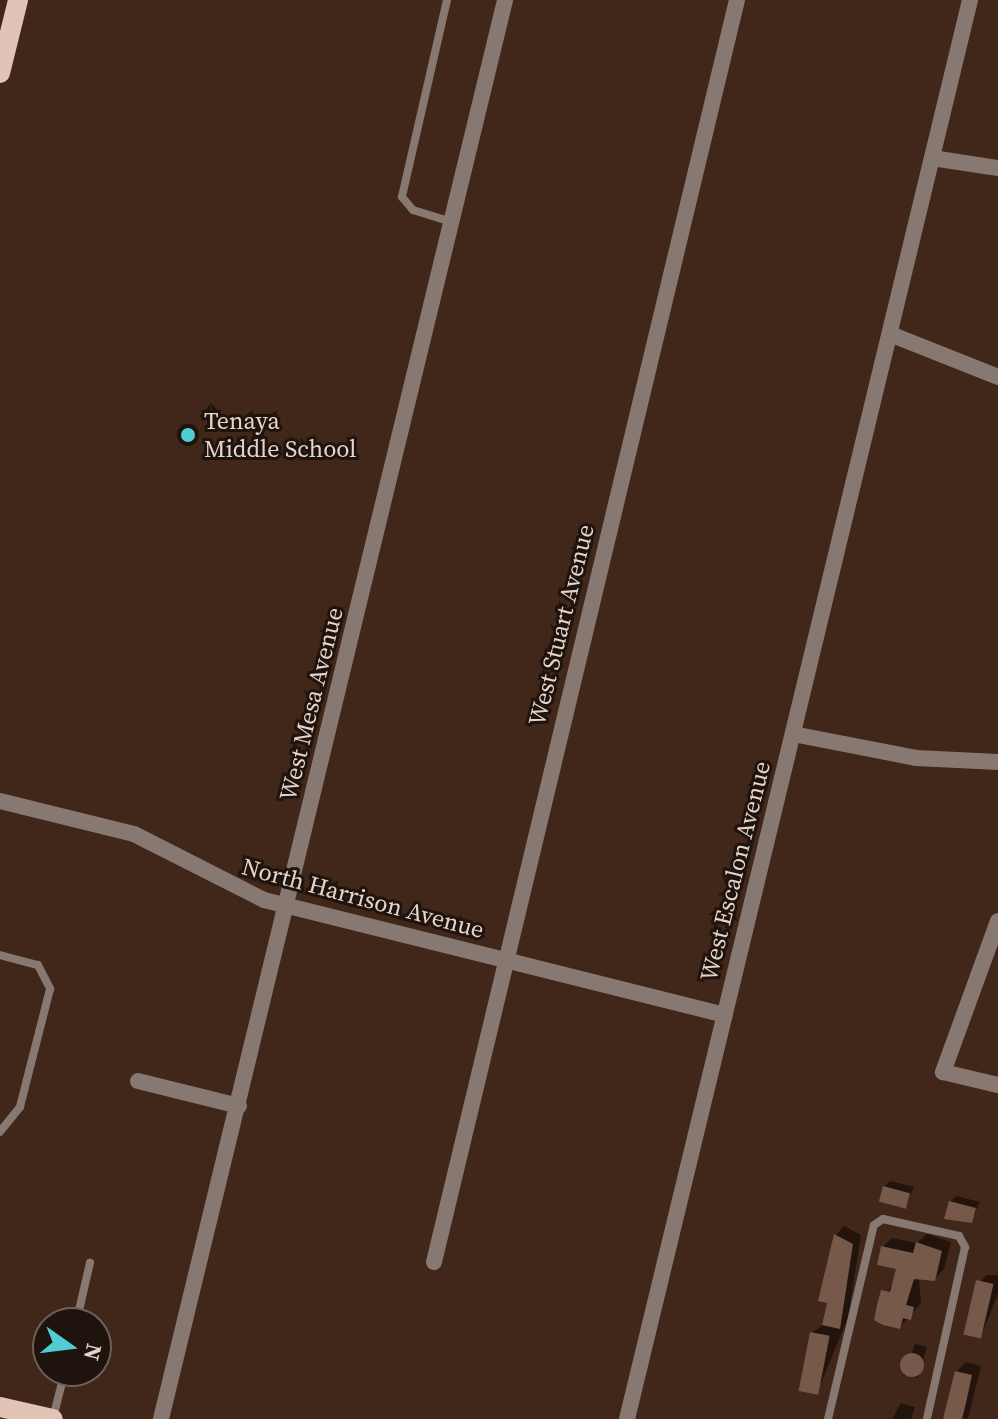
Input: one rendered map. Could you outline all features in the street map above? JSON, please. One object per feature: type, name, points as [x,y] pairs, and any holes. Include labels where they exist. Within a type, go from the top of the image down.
[{"type":"main road","points":[[0,73],[18,0]]},
{"type":"main road","points":[[0,1407],[53,1419]]},
{"type":"main road","points":[[0,1418],[53,1419]]},
{"type":"street","name":"West Mesa Avenue","points":[[161,1419],[505,0]]},
{"type":"street","name":"West Stuart Avenue","points":[[434,1262],[737,0]]},
{"type":"street","name":"West Escalon Avenue","points":[[627,1419],[970,0]]},
{"type":"street","points":[[932,158],[998,168]]},
{"type":"street","points":[[890,334],[998,377]]},
{"type":"street","points":[[793,734],[916,758],[998,762]]},
{"type":"street","name":"North Harrison Avenue","points":[[0,801],[134,834],[213,880],[287,906],[725,1015]]},
{"type":"street","points":[[998,921],[943,1072],[998,1085]]},
{"type":"street","points":[[138,1081],[239,1106]]},
{"type":"lane","points":[[447,0],[402,197],[413,210],[452,222]]},
{"type":"lane","points":[[0,955],[38,965],[50,989],[20,1107],[0,1132]]},
{"type":"lane","points":[[828,1419],[874,1225],[883,1219],[959,1236],[965,1247],[927,1419]]},
{"type":"lane","points":[[80,1307],[90,1263]]},
{"type":"lane","points":[[53,1419],[61,1387]]},
{"type":"building","points":[[883,1186],[910,1193],[906,1209],[879,1201]]},
{"type":"building","points":[[949,1201],[976,1208],[972,1223],[944,1219]]},
{"type":"building","points":[[834,1234],[853,1244],[840,1329],[822,1325],[827,1303],[818,1301]]},
{"type":"building","points":[[916,1242],[942,1251],[935,1281],[914,1279],[906,1305],[914,1307],[911,1320],[903,1318],[900,1329],[883,1325],[874,1320],[877,1305],[881,1290],[890,1292],[896,1269],[877,1265],[881,1246],[913,1253]]},
{"type":"building","points":[[976,1280],[994,1284],[981,1339],[963,1335]]},
{"type":"building","points":[[810,1332],[830,1336],[818,1395],[799,1391]]},
{"type":"building","points":[[912,1353],[921,1356],[924,1365],[921,1374],[912,1377],[903,1374],[900,1365],[903,1356]]},
{"type":"building","points":[[955,1371],[972,1375],[962,1419],[943,1419]]},
{"type":"place","name":"Tenaya Middle School","points":[[188,435]]}]
